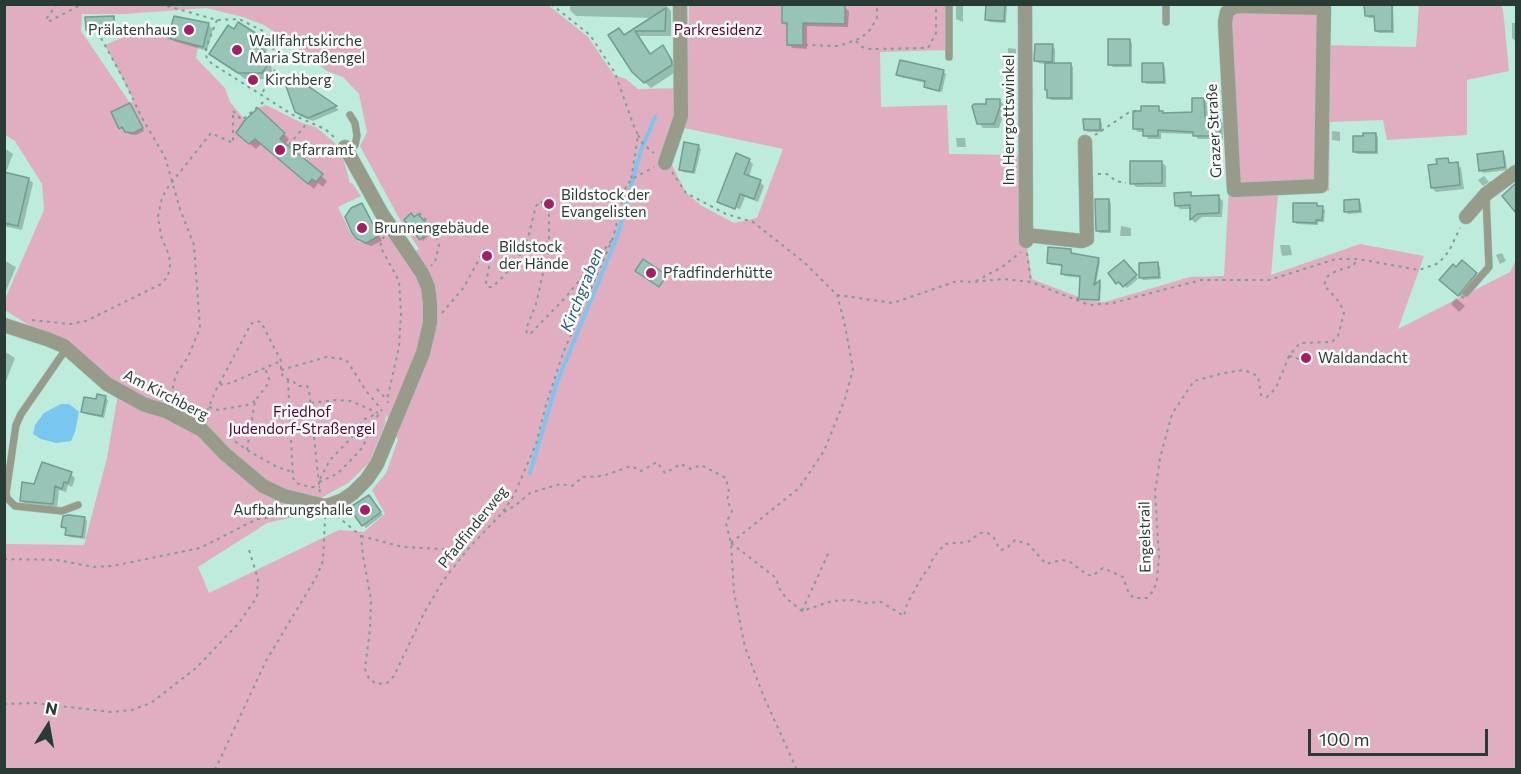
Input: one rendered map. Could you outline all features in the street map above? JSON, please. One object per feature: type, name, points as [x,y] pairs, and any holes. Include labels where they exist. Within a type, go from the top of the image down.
[{"type":"street","points":[[665,163],[681,116],[680,4]]},
{"type":"street","name":"Im Herrgottswinkel","points":[[1025,4],[1026,238]]},
{"type":"street","name":"Grazer Straße","points":[[1235,6],[1324,6],[1321,186],[1234,190],[1225,22],[1227,12],[1235,6]]},
{"type":"street","points":[[1026,238],[1082,241],[1087,239],[1086,142]]},
{"type":"street","points":[[323,506],[343,500],[353,493],[367,479],[377,464],[394,412],[423,353],[430,324],[428,287],[422,273],[390,226],[346,150]]},
{"type":"street","points":[[1466,218],[1486,194],[1516,172]]},
{"type":"street","name":"Am Kirchberg","points":[[4,325],[47,339],[66,349],[107,384],[145,405],[171,414],[202,430],[225,454],[263,486],[284,496],[323,506]]},
{"type":"lane","points":[[949,4],[949,57]]},
{"type":"lane","points":[[1166,4],[1166,22]]},
{"type":"lane","points":[[346,150],[355,145],[357,136],[355,123],[350,116]]},
{"type":"lane","points":[[1466,293],[1489,267],[1486,194]]},
{"type":"lane","points":[[66,349],[21,414],[16,425],[6,493],[7,498],[15,506],[62,511],[78,505]]},
{"type":"path","points":[[57,4],[47,18],[48,22],[82,4]]},
{"type":"path","points":[[160,4],[217,20],[239,19],[254,25],[270,39],[275,55],[274,73],[261,94]]},
{"type":"path","points":[[551,4],[590,35],[602,50],[615,73],[643,145]]},
{"type":"path","points":[[805,45],[839,46],[856,41],[870,30],[877,18],[877,4]]},
{"type":"path","points":[[856,41],[870,49],[928,48],[936,33],[936,4]]},
{"type":"path","points":[[217,20],[206,48],[206,56],[218,69],[293,115],[325,129],[346,150]]},
{"type":"path","points":[[101,38],[165,157],[180,209],[194,245],[200,328],[188,357],[177,373],[173,385],[171,414]]},
{"type":"path","points":[[27,319],[70,324],[86,321],[161,284],[168,276],[170,265],[169,255],[161,236],[158,216],[162,198],[211,133],[232,143],[233,111],[242,120],[267,99]]},
{"type":"path","points":[[1086,142],[1128,113],[1140,110]]},
{"type":"path","points":[[289,145],[308,122]]},
{"type":"path","name":"Pfadfinderweg","points":[[361,536],[371,600],[365,669],[369,679],[377,684],[387,683],[394,676],[424,613],[444,581],[467,550],[502,513],[524,476],[563,353],[613,238],[626,186],[631,179],[638,135]]},
{"type":"path","points":[[665,163],[686,193],[726,214],[753,222],[805,263],[837,295],[853,369],[824,451],[799,489],[731,543]]},
{"type":"path","points":[[631,179],[640,174]]},
{"type":"path","points":[[1086,174],[1107,174],[1116,181],[1126,183]]},
{"type":"path","points":[[430,324],[464,287],[484,249],[490,252],[486,283],[488,287],[492,287],[503,277],[518,259],[528,238],[536,206],[541,201],[549,213],[549,247],[536,304],[526,329],[527,334],[531,333],[565,298],[613,238]]},
{"type":"path","points":[[420,213],[433,227],[439,244],[435,262],[422,273]]},
{"type":"path","points":[[837,295],[893,303],[957,281],[1003,279],[1031,282],[1089,305],[1113,303],[1201,280],[1269,280],[1336,259],[1358,259],[1419,270],[1439,263],[1449,251],[1466,218]]},
{"type":"path","points":[[387,400],[399,347],[401,313],[399,281],[380,246],[390,226]]},
{"type":"path","points":[[973,282],[1019,255],[1026,238]]},
{"type":"path","points":[[1026,238],[1031,282]]},
{"type":"path","points":[[1306,361],[1289,356],[1300,344],[1332,342],[1338,336],[1343,320],[1344,313],[1341,303],[1324,285],[1328,276],[1353,266],[1358,259]]},
{"type":"path","points":[[202,430],[208,407],[251,324],[256,321],[261,322],[281,361],[284,377],[293,381],[297,386],[307,387],[311,403],[323,506],[323,560],[266,661],[215,770]]},
{"type":"path","name":"Engelstrail","points":[[802,611],[832,602],[853,600],[864,603],[881,602],[904,616],[907,604],[933,558],[945,544],[968,542],[980,533],[988,533],[1001,550],[1007,548],[1015,540],[1028,544],[1047,564],[1062,560],[1070,562],[1092,576],[1103,568],[1123,577],[1129,594],[1134,598],[1147,598],[1154,590],[1157,579],[1159,556],[1155,492],[1160,458],[1172,414],[1194,381],[1224,373],[1244,370],[1258,376],[1261,395],[1267,397],[1276,388],[1289,356]]},
{"type":"path","points":[[281,370],[327,357],[343,359],[348,362],[366,391],[382,410],[394,412]]},
{"type":"path","points":[[219,384],[230,383],[281,361]]},
{"type":"path","points":[[208,407],[218,411],[255,401],[267,386],[269,379],[265,368]]},
{"type":"path","points":[[288,380],[293,478],[296,483],[310,488],[320,487]]},
{"type":"path","points":[[377,389],[394,412]]},
{"type":"path","points":[[311,403],[334,400],[351,401],[379,413]]},
{"type":"path","points":[[247,450],[255,401]]},
{"type":"path","points":[[319,482],[330,460],[356,433],[363,420],[382,410]]},
{"type":"path","points":[[319,482],[337,474],[356,454],[369,436],[379,413]]},
{"type":"path","points":[[229,437],[247,450],[293,472]]},
{"type":"path","points":[[502,513],[530,493],[560,484],[572,486],[583,477],[603,476],[631,466],[641,471],[657,462],[665,474],[681,464],[691,469],[701,465],[726,478],[729,492],[727,500],[732,511],[726,523],[731,543],[734,593],[745,647],[763,695],[797,770]]},
{"type":"path","points":[[323,506],[361,536],[403,547],[467,550]]},
{"type":"path","points":[[4,559],[57,560],[94,567],[112,566],[200,548],[257,519],[301,514]]},
{"type":"path","points":[[731,543],[776,578],[786,598],[802,611],[830,552]]},
{"type":"path","points":[[4,704],[34,703],[111,712],[132,710],[151,703],[196,668],[239,623],[257,597],[258,579],[249,550]]},
{"type":"green space","points":[[5,5],[548,5],[588,37],[614,75],[626,79],[638,89],[685,88],[684,57],[688,57],[689,5],[947,5],[946,50],[880,52],[881,107],[947,105],[949,154],[1023,155],[1026,241],[1032,279],[1089,301],[1105,302],[1190,277],[1224,276],[1232,135],[1228,23],[1237,9],[1321,11],[1322,45],[1416,47],[1419,5],[1501,5],[1509,71],[1467,80],[1467,135],[1387,140],[1383,120],[1330,122],[1329,191],[1278,194],[1271,275],[1360,244],[1424,256],[1398,329],[1510,272],[1516,260],[1516,769],[5,769],[5,544],[84,545],[107,458],[118,394],[66,349],[5,310],[5,299],[44,210],[42,184],[15,141],[5,135]],"holes":[[[207,8],[264,25],[327,71],[343,77],[359,94],[367,132],[360,146],[399,218],[419,249],[403,258],[386,232],[366,243],[359,242],[351,234],[338,207],[361,196],[350,183],[343,158],[338,152],[342,149],[316,127],[302,123],[266,105],[258,108],[285,132],[280,139],[323,174],[316,182],[312,179],[308,184],[255,139],[246,121],[230,102],[225,88],[196,58],[198,46],[168,38],[166,26],[150,26],[105,45],[134,101],[130,103],[81,31],[82,14],[124,14]],[[684,128],[783,149],[757,218],[734,223],[702,206],[686,193],[670,161]],[[386,414],[398,440],[386,473],[372,490],[385,514],[364,532],[339,530],[209,593],[198,567],[267,523],[311,513],[326,506],[321,498],[348,483],[369,463],[385,424]]]},
{"type":"water","points":[[61,404],[69,404],[79,412],[71,441],[56,443],[33,434],[35,425],[44,413]]},
{"type":"building","points":[[782,4],[845,5],[845,24],[803,23],[803,45],[787,45],[787,23],[782,23]]},
{"type":"building","points":[[986,4],[1005,4],[1004,21],[985,20]]},
{"type":"building","points":[[1364,4],[1392,4],[1392,31],[1375,31],[1374,16],[1365,16]]},
{"type":"building","points":[[666,8],[665,31],[635,31],[650,54],[663,45],[671,59],[672,65],[644,83],[632,72],[608,35],[619,28],[624,35]]},
{"type":"building","points":[[114,16],[114,29],[86,30],[85,17]]},
{"type":"building","name":"Prälatenhaus","points":[[174,16],[209,23],[203,47],[168,38]]},
{"type":"building","name":"Wallfahrtskirche Maria Straßengel","points":[[238,22],[265,39],[260,47],[266,53],[267,66],[262,73],[238,73],[209,54],[228,25],[234,29]]},
{"type":"building","points":[[1108,39],[1130,39],[1130,65],[1108,65]]},
{"type":"building","points":[[1035,44],[1053,44],[1052,62],[1034,61]]},
{"type":"building","points":[[900,60],[944,70],[939,91],[924,87],[925,81],[896,75]]},
{"type":"building","points":[[1045,63],[1071,63],[1071,98],[1047,98]]},
{"type":"building","points":[[1142,63],[1163,63],[1164,82],[1142,82]]},
{"type":"building","points":[[304,74],[308,86],[337,106],[308,118],[295,112],[284,80]]},
{"type":"building","points":[[1192,98],[1204,98],[1205,118],[1220,118],[1220,136],[1193,136],[1193,132],[1158,130],[1158,136],[1143,136],[1143,129],[1133,129],[1133,111],[1141,111],[1141,106],[1159,106],[1159,111],[1163,113],[1192,112]]},
{"type":"building","points":[[986,99],[1000,99],[1000,107],[994,124],[977,124],[972,106],[986,104]]},
{"type":"building","points":[[130,103],[143,128],[133,133],[125,132],[122,127],[119,129],[111,112]]},
{"type":"building","name":"Pfarramt","points":[[258,108],[285,133],[280,139],[323,174],[316,182],[312,179],[308,184],[255,139],[249,144],[236,133],[245,120]]},
{"type":"building","points":[[1083,119],[1100,119],[1100,130],[1084,130]]},
{"type":"building","points":[[1363,133],[1376,133],[1376,152],[1353,152],[1353,136],[1363,136]]},
{"type":"building","points":[[684,142],[699,145],[693,172],[679,170]]},
{"type":"building","points":[[1503,151],[1505,167],[1479,171],[1477,154]]},
{"type":"building","points":[[736,153],[750,159],[744,174],[761,180],[754,199],[740,194],[735,209],[717,202]]},
{"type":"building","points":[[1448,158],[1449,163],[1458,162],[1460,185],[1431,188],[1428,165],[1437,164],[1436,159]]},
{"type":"building","points":[[1130,161],[1162,161],[1162,183],[1130,184]]},
{"type":"building","points":[[4,172],[29,178],[18,226],[4,223]]},
{"type":"building","points":[[1516,183],[1516,213],[1502,196]]},
{"type":"building","points":[[1191,192],[1191,196],[1219,195],[1219,213],[1197,214],[1190,220],[1190,205],[1175,206],[1174,193]]},
{"type":"building","points":[[1095,199],[1109,199],[1109,231],[1096,231]]},
{"type":"building","points":[[1359,199],[1360,211],[1344,212],[1344,200]]},
{"type":"building","name":"Brunnengebäude","points":[[362,203],[379,236],[366,243],[357,239],[352,233],[345,217],[351,208]]},
{"type":"building","points":[[1293,203],[1317,203],[1317,206],[1323,206],[1322,220],[1316,220],[1316,223],[1293,222]]},
{"type":"building","points":[[411,213],[414,217],[418,214],[431,229],[420,240],[404,220]]},
{"type":"building","points":[[1048,247],[1071,249],[1071,253],[1099,258],[1094,285],[1100,280],[1099,300],[1077,299],[1080,276],[1061,274],[1062,265],[1047,263]]},
{"type":"building","name":"Pfadfinderhütte","points":[[643,259],[667,275],[659,287],[635,271]]},
{"type":"building","points":[[1124,260],[1137,275],[1123,287],[1119,282],[1116,284],[1108,273]]},
{"type":"building","points":[[1462,260],[1477,273],[1458,296],[1439,280],[1453,264],[1456,267]]},
{"type":"building","points":[[1158,262],[1159,277],[1139,278],[1139,263]]},
{"type":"building","points":[[97,394],[106,396],[102,416],[81,412],[84,397],[96,399]]},
{"type":"building","points":[[42,462],[72,472],[68,483],[64,482],[62,489],[55,486],[53,504],[20,501],[22,482],[34,484]]},
{"type":"building","name":"Aufbahrungshalle","points":[[369,495],[381,512],[362,526],[349,508]]},
{"type":"building","points":[[63,516],[85,517],[82,537],[65,535],[66,528],[61,527]]},
{"type":"waterway","name":"Kirchgraben","points":[[530,473],[557,382],[617,237],[641,150],[655,117]]},
{"type":"place","name":"Prälatenhaus","points":[[189,30]]},
{"type":"place","name":"Wallfahrtskirche Maria Straßengel","points":[[237,50]]},
{"type":"place","name":"Kirchberg","points":[[253,80]]},
{"type":"place","name":"Pfarramt","points":[[280,150]]},
{"type":"place","name":"Bildstock der Evangelisten","points":[[549,204]]},
{"type":"place","name":"Brunnengebäude","points":[[362,228]]},
{"type":"place","name":"Bildstock der Hände","points":[[487,256]]},
{"type":"place","name":"Pfadfinderhütte","points":[[651,273]]},
{"type":"place","name":"Waldandacht","points":[[1306,358]]},
{"type":"place","name":"Aufbahrungshalle","points":[[365,510]]},
{"type":"park label","name":"Parkresidenz","points":[[718,30]]},
{"type":"park label","name":"Friedhof Judendorf-Straßengel","points":[[302,420]]}]
